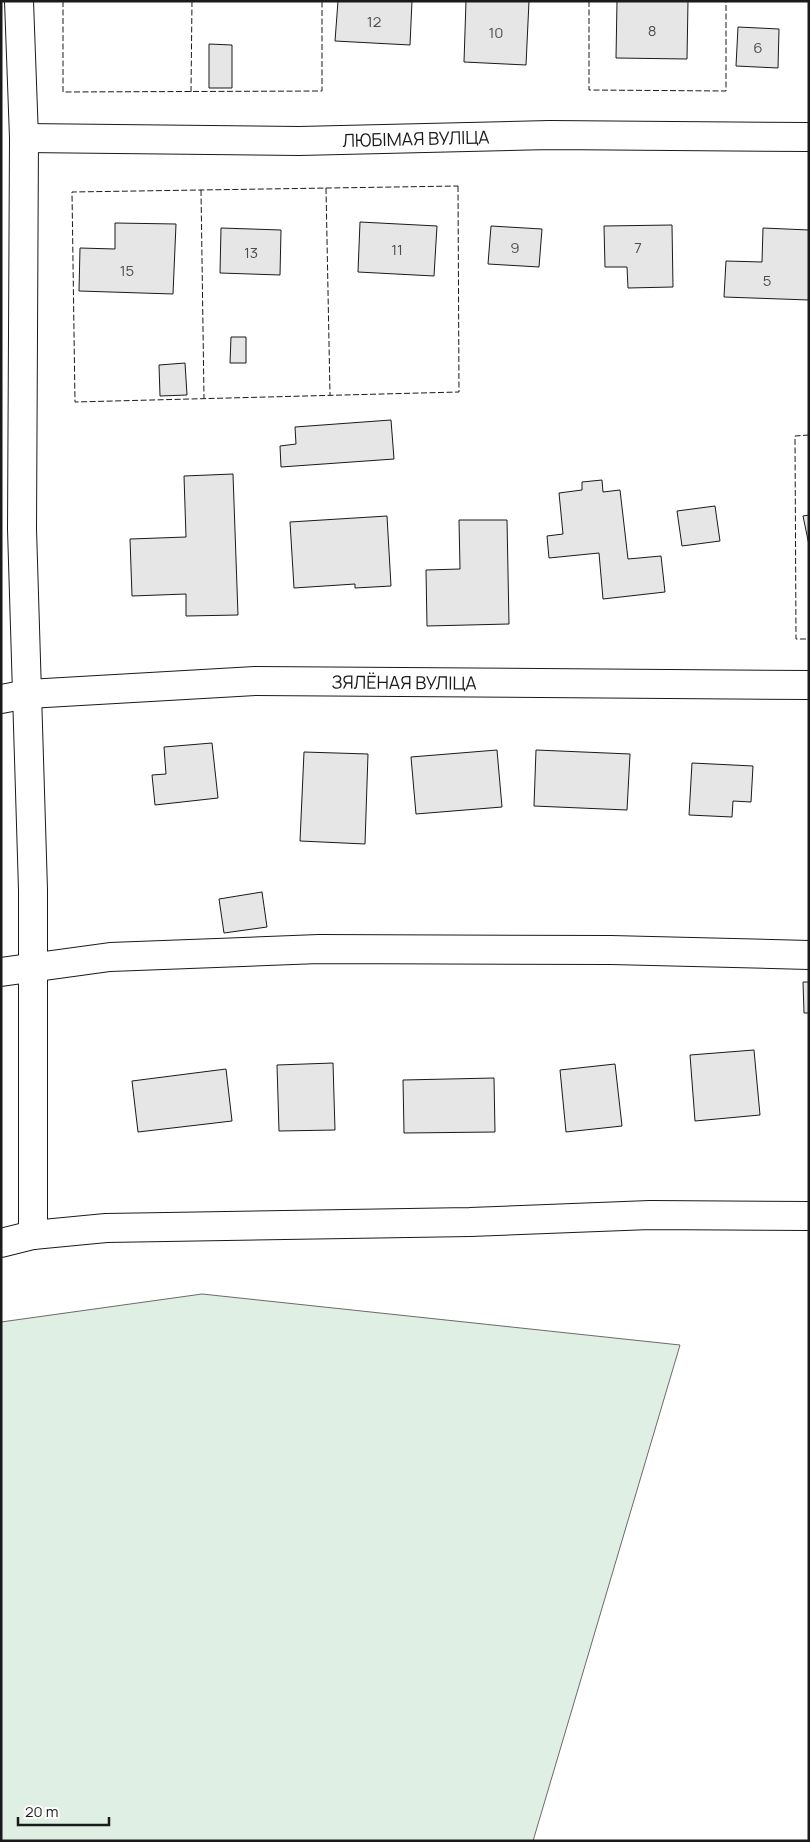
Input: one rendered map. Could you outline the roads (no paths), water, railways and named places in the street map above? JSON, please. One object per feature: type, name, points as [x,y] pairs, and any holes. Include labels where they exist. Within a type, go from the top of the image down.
[{"type":"street","points":[[19,1],[24,138],[22,529],[34,968],[33,1235]]},
{"type":"street","name":"ЛЮБІМАЯ ВУЛІЦА","points":[[24,138],[299,141],[550,135],[809,137]]},
{"type":"street","name":"ЗЯЛЁНАЯ ВУЛІЦА","points":[[1,699],[28,694],[255,681],[809,685]]},
{"type":"street","points":[[1,972],[110,957],[318,949],[611,950],[809,954]]},
{"type":"street","points":[[1,1243],[33,1235],[106,1228],[470,1222],[650,1215],[809,1216]]}]
